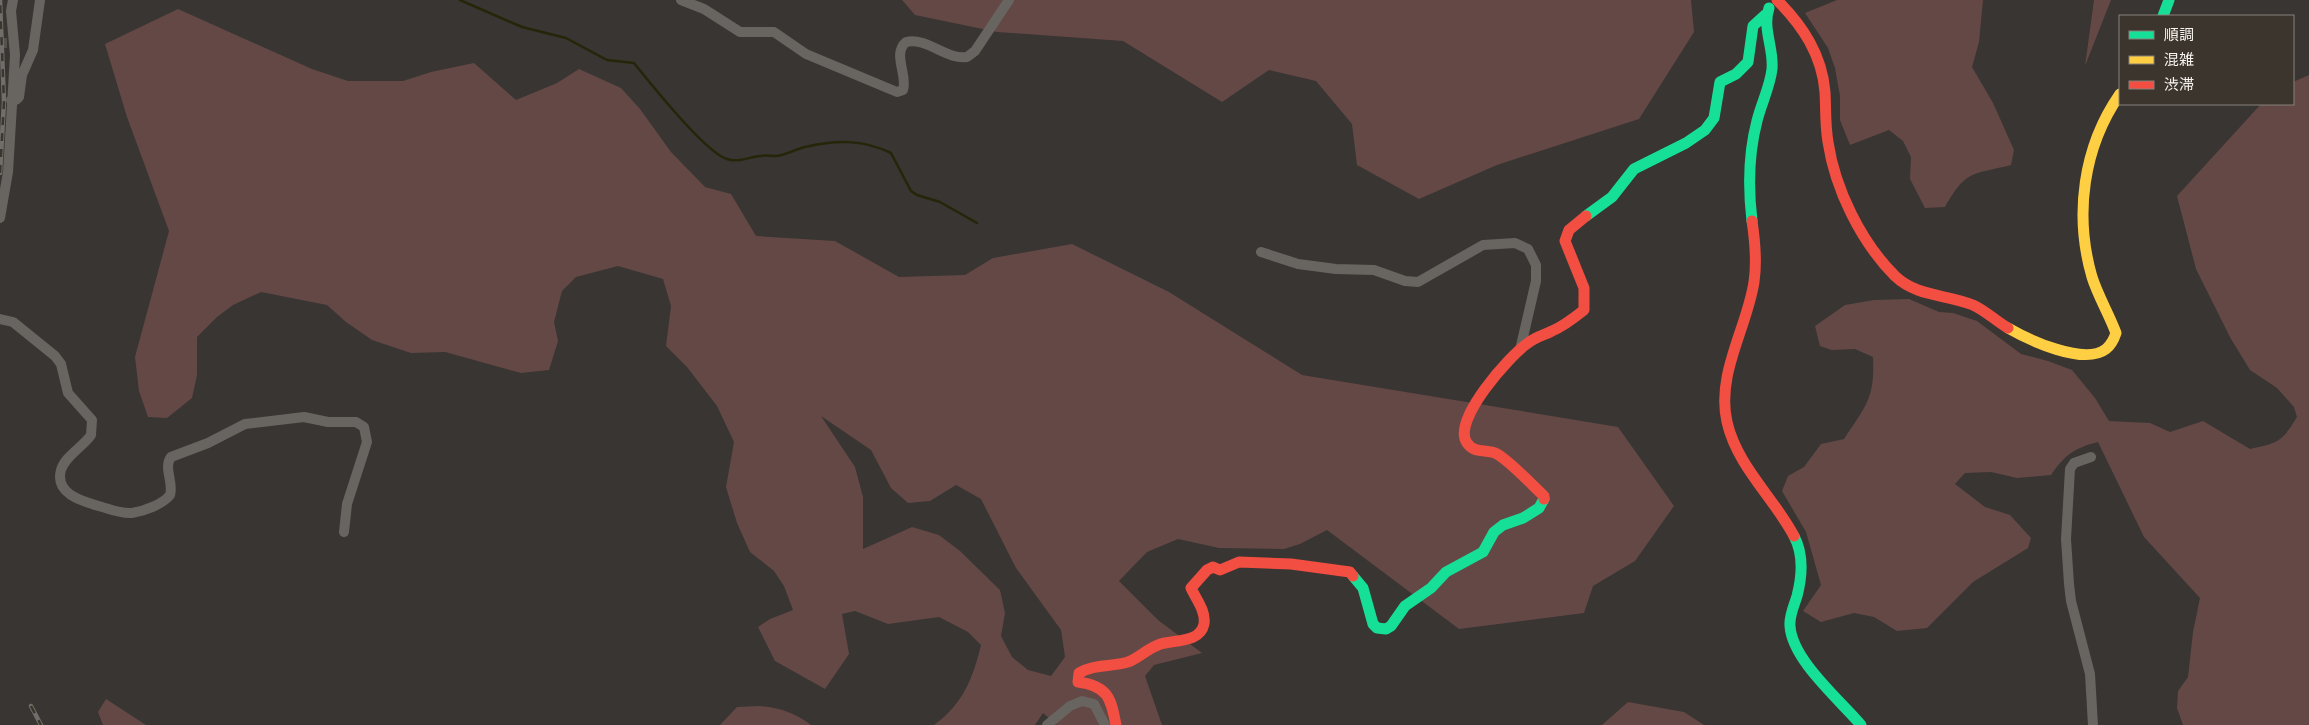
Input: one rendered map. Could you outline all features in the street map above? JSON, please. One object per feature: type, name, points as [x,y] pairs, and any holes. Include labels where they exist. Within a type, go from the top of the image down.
[{"type":"street","points":[[0,218],[8,172],[12,11],[14,0]]},
{"type":"street","points":[[11,100],[18,99],[22,75],[31,57],[40,0]]},
{"type":"street","points":[[680,0],[704,9],[740,32],[768,31],[780,35],[806,54],[897,92],[903,90],[905,84],[900,54],[906,42],[918,42],[954,56],[967,57],[975,50],[1009,0]]},
{"type":"street","points":[[1116,725],[1110,699],[1104,689],[1090,683],[1078,682],[1079,673],[1090,668],[1126,663],[1139,658],[1158,645],[1191,637],[1202,630],[1203,616],[1191,588],[1207,570],[1213,567],[1220,570],[1239,562],[1301,565],[1350,572],[1363,588],[1373,624],[1377,628],[1386,629],[1391,626],[1405,606],[1435,584],[1446,572],[1483,552],[1494,532],[1503,525],[1523,518],[1539,508],[1544,501],[1544,496],[1496,454],[1474,450],[1466,442],[1465,434],[1471,415],[1492,378],[1520,350],[1531,340],[1557,330],[1584,310],[1586,292],[1566,239],[1569,228],[1617,194],[1632,170],[1687,141],[1711,123],[1715,114],[1720,82],[1736,74],[1748,62],[1753,26],[1766,15],[1772,0]]},
{"type":"street","points":[[1777,0],[1797,20],[1817,53],[1825,88],[1827,142],[1834,170],[1871,247],[1886,268],[1912,288],[1931,296],[1978,308],[2011,331],[2030,340],[2069,353],[2087,356],[2100,353],[2109,346],[2116,333],[2093,280],[2083,240],[2086,184],[2090,153],[2106,114],[2119,95]]},
{"type":"street","points":[[2163,15],[2169,0]]},
{"type":"street","points":[[1766,15],[1772,66],[1768,87],[1755,128],[1749,168],[1756,244],[1754,281],[1729,378],[1726,420],[1732,441],[1797,542],[1802,567],[1799,590],[1791,611],[1790,628],[1797,647],[1861,725]]},
{"type":"street","points":[[1261,252],[1298,264],[1336,269],[1374,270],[1405,281],[1418,282],[1483,245],[1515,243],[1528,249],[1536,265],[1536,281],[1520,350]]},
{"type":"street","points":[[0,319],[13,322],[55,356],[61,364],[68,393],[92,420],[91,435],[65,464],[60,474],[63,487],[76,499],[117,512],[139,512],[170,495],[172,486],[168,466],[172,457],[208,443],[238,427],[294,417],[328,422],[356,422],[364,427],[367,442],[347,504],[344,532]]},
{"type":"street","points":[[2091,457],[2074,463],[2070,469],[2066,539],[2071,601],[2090,674],[2093,725]]},
{"type":"street","points":[[1047,725],[1070,706],[1082,701],[1094,704],[1105,725]]},
{"type":"shaded area","points":[[902,0],[1691,0],[1694,32],[1639,119],[1497,165],[1419,199],[1357,165],[1352,124],[1316,81],[1269,70],[1222,102],[1123,41],[997,32],[915,15]]},
{"type":"shaded area","points":[[1837,0],[1983,0],[1979,42],[1972,67],[1993,103],[2014,150],[2011,165],[1972,175],[1959,186],[1945,207],[1925,208],[1910,179],[1911,157],[1903,141],[1889,130],[1850,145],[1840,120],[1840,96],[1835,68],[1828,48],[1805,13]]},
{"type":"shaded area","points":[[2094,0],[2111,0],[2085,66]]},
{"type":"shaded area","points":[[178,9],[312,69],[348,81],[403,81],[431,72],[474,63],[516,100],[557,83],[579,69],[621,88],[640,109],[671,152],[705,187],[731,194],[756,236],[835,241],[899,277],[965,275],[993,258],[1072,244],[1169,292],[1302,375],[1618,427],[1674,506],[1635,561],[1593,586],[1584,613],[1459,629],[1327,530],[1300,544],[1284,549],[1219,548],[1178,539],[1147,552],[1119,581],[1158,620],[1202,653],[1154,665],[1145,676],[1162,725],[1057,725],[1043,713],[1035,725],[934,725],[960,699],[970,679],[981,645],[968,632],[939,617],[888,624],[855,611],[842,614],[849,654],[825,689],[775,661],[758,627],[770,619],[793,610],[784,586],[774,571],[750,552],[737,523],[726,487],[734,442],[717,406],[687,367],[666,346],[671,306],[663,279],[618,266],[576,277],[562,291],[554,322],[558,341],[549,370],[521,373],[445,352],[411,353],[372,340],[346,322],[327,305],[261,292],[233,305],[217,317],[197,337],[197,375],[192,398],[167,418],[148,417],[139,391],[135,357],[169,231],[127,117],[105,44]],"holes":[[[821,416],[871,450],[891,488],[908,503],[930,501],[956,485],[981,499],[1016,568],[1061,630],[1065,657],[1051,676],[1028,670],[1012,657],[1001,636],[1005,613],[1000,590],[960,551],[939,535],[912,527],[863,549],[863,497],[855,467]]]},
{"type":"shaded area","points":[[2309,75],[2309,725],[2183,725],[2177,708],[2178,691],[2188,677],[2193,632],[2200,598],[2144,537],[2098,442],[2071,453],[2051,475],[2017,478],[1991,472],[1965,473],[1955,484],[1985,507],[2010,515],[2031,538],[2028,548],[1973,582],[1927,628],[1897,631],[1874,617],[1854,613],[1821,622],[1803,611],[1821,585],[1806,532],[1782,491],[1788,476],[1804,467],[1821,444],[1844,439],[1863,409],[1871,392],[1873,357],[1855,349],[1832,350],[1820,346],[1815,326],[1845,305],[1874,300],[1909,299],[1939,312],[1953,313],[1977,321],[2021,354],[2072,370],[2095,398],[2109,421],[2150,423],[2170,432],[2203,421],[2250,449],[2273,443],[2283,437],[2297,417],[2294,407],[2277,388],[2250,370],[2231,339],[2196,269],[2177,196],[2260,105],[2294,105],[2294,82]]},
{"type":"shaded area","points":[[106,699],[146,725],[103,725],[98,712]]},
{"type":"shaded area","points":[[1628,702],[1684,712],[1704,725],[1602,725]]},
{"type":"shaded area","points":[[759,706],[786,711],[811,725],[720,725],[737,707]]},
{"type":"waterway","points":[[460,0],[522,27],[566,38],[607,60],[634,63],[693,131],[718,154],[727,159],[776,156],[805,147],[827,143],[849,142],[870,145],[891,153],[911,191],[917,195],[940,202],[977,223]]},
{"type":"tunnel","points":[[0,43],[7,43]]},
{"type":"railway","points":[[0,0],[4,102],[0,173]]},
{"type":"railway","points":[[31,706],[41,725]]},
{"type":"traffic: fast","points":[[2163,15],[2169,0]]},
{"type":"traffic: fast","points":[[1752,221],[1749,183],[1750,159],[1757,121],[1772,69],[1767,31],[1769,8]]},
{"type":"traffic: fast","points":[[1586,216],[1612,197],[1634,169],[1686,143],[1705,130],[1714,118],[1720,82],[1736,74],[1748,62],[1753,26],[1765,15]]},
{"type":"traffic: fast","points":[[1353,576],[1363,588],[1373,624],[1377,628],[1386,629],[1391,626],[1405,606],[1431,588],[1446,572],[1483,552],[1494,532],[1503,525],[1523,518],[1539,508],[1544,499]]},
{"type":"traffic: fast","points":[[1794,536],[1801,558],[1801,574],[1799,589],[1790,618],[1793,639],[1799,652],[1818,679],[1861,725]]},
{"type":"traffic: slow","points":[[2008,328],[2042,344],[2084,355],[2106,349],[2113,340],[2116,333],[2092,277],[2087,254],[2083,206],[2085,182],[2097,136],[2119,96]]},
{"type":"traffic: jam","points":[[1777,0],[1803,31],[1820,66],[1825,92],[1827,136],[1831,160],[1851,214],[1871,247],[1895,276],[1904,283],[1922,292],[1973,305],[2008,328]]},
{"type":"traffic: jam","points":[[1544,499],[1544,496],[1500,456],[1495,453],[1473,449],[1467,443],[1464,433],[1467,420],[1475,405],[1485,389],[1509,361],[1531,341],[1561,327],[1584,310],[1584,288],[1565,241],[1569,230],[1586,216]]},
{"type":"traffic: jam","points":[[1752,221],[1755,252],[1754,282],[1729,369],[1725,404],[1727,422],[1732,438],[1747,467],[1794,536]]},
{"type":"traffic: jam","points":[[1116,725],[1112,707],[1106,695],[1096,687],[1078,682],[1079,673],[1091,668],[1122,664],[1158,645],[1185,640],[1197,635],[1204,624],[1204,619],[1202,610],[1191,588],[1207,570],[1213,567],[1220,570],[1239,562],[1291,564],[1350,572],[1353,576]]}]
